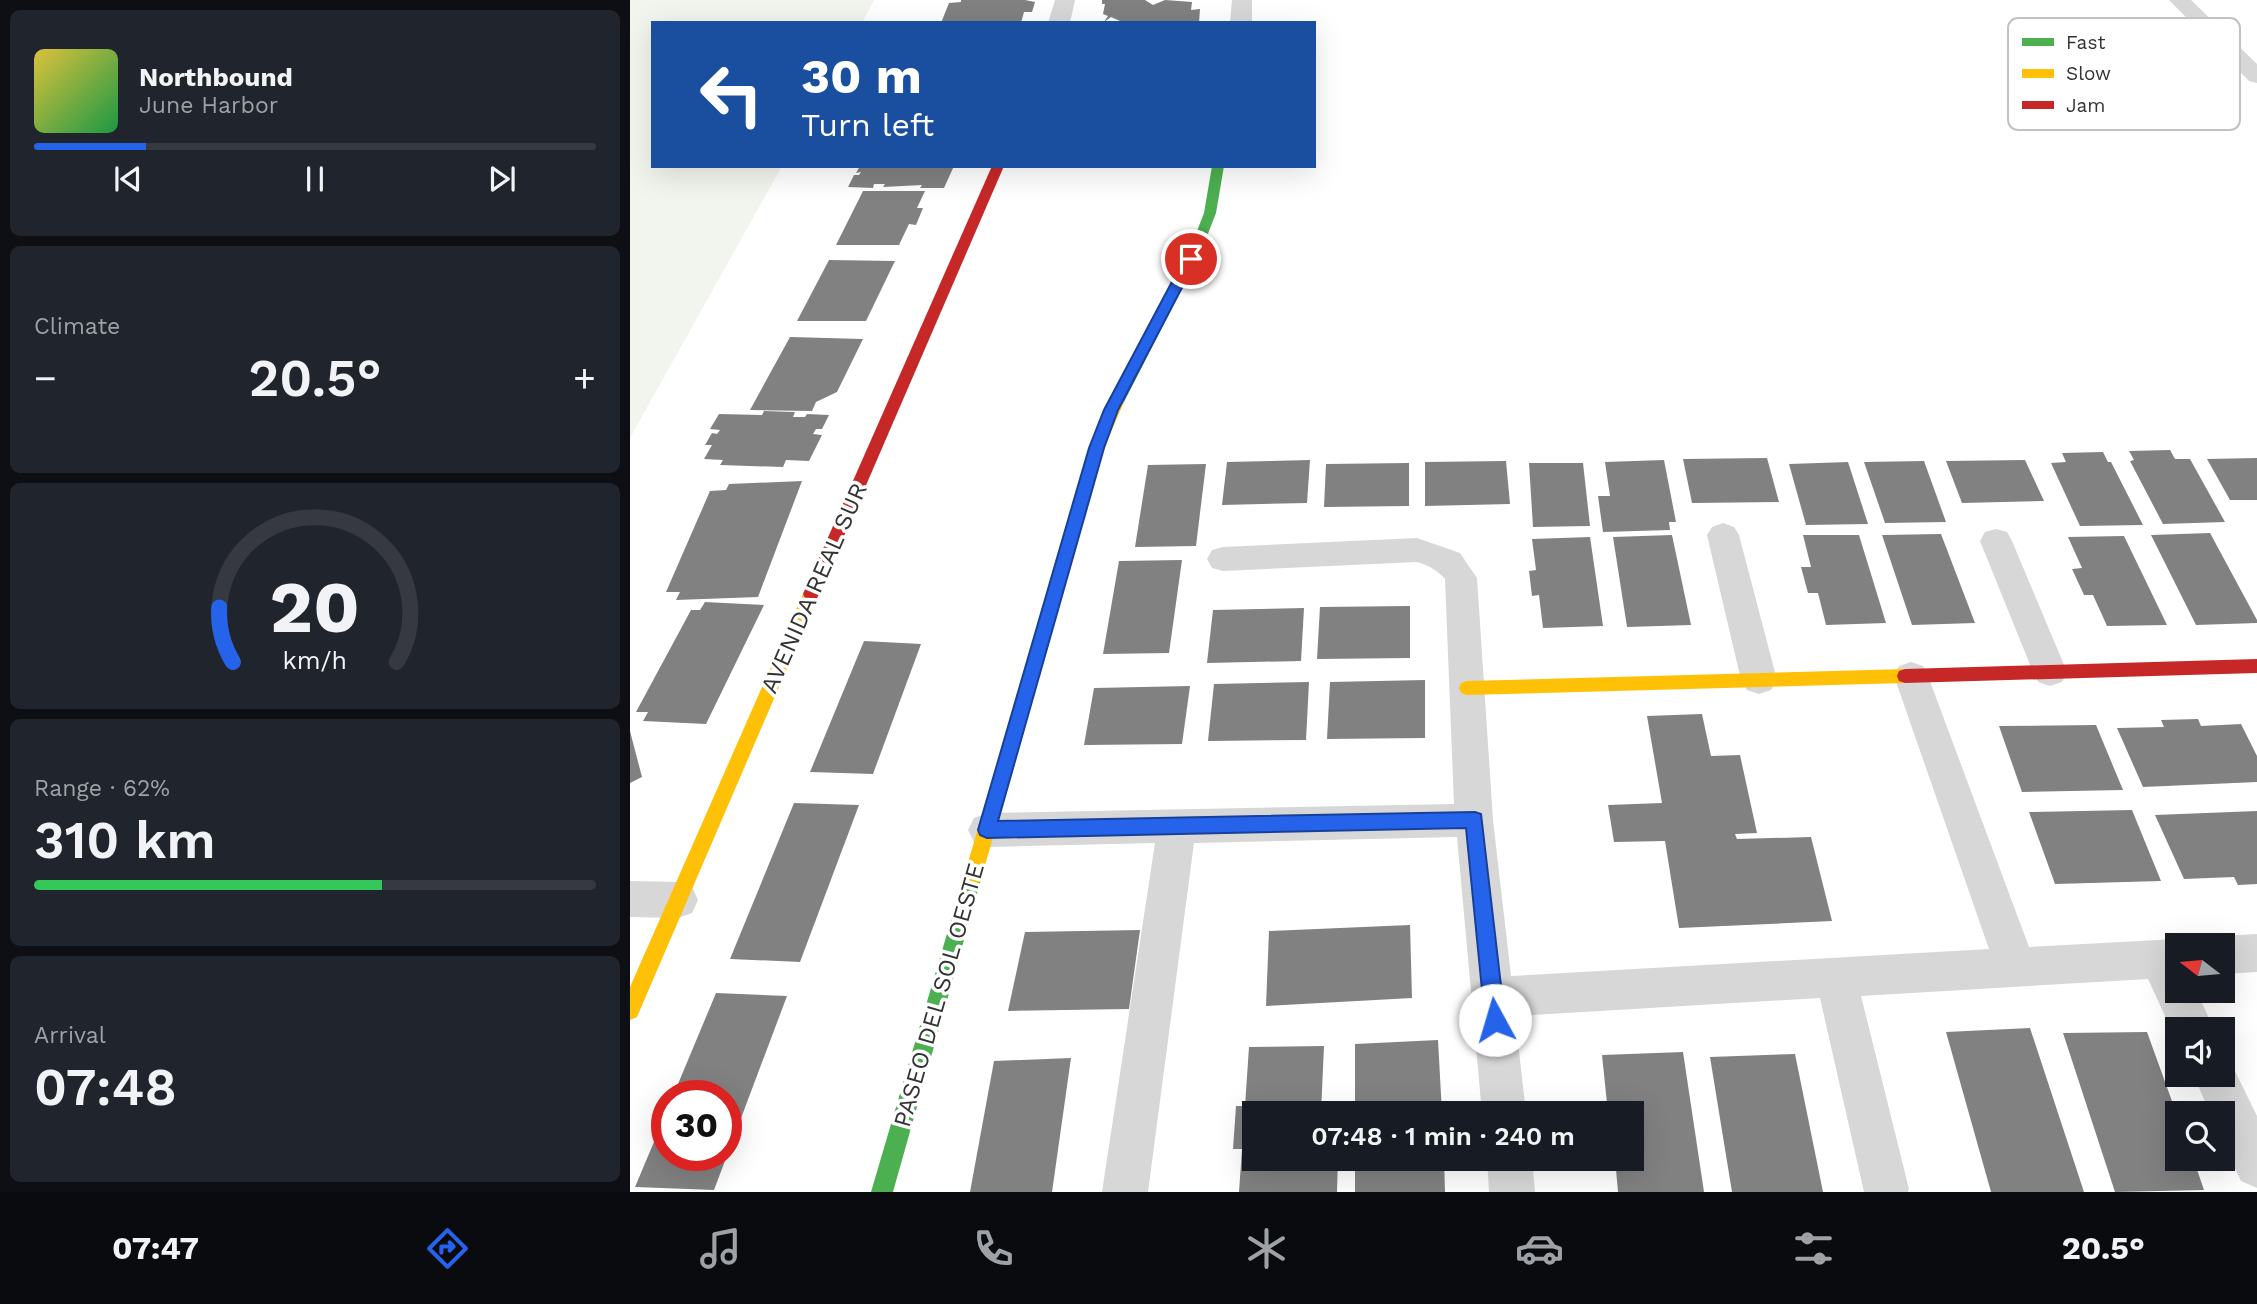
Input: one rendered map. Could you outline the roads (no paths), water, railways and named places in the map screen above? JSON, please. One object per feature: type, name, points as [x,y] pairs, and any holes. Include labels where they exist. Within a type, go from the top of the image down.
[{"type":"street","points":[[1060,21],[1065,0]]},
{"type":"street","points":[[1241,21],[1242,0]]},
{"type":"street","points":[[2179,0],[2197,18]]},
{"type":"street","points":[[2240,59],[2257,76]]},
{"type":"street","name":"AVENIDA REAL SUR","points":[[630,1010],[997,168]]},
{"type":"street","name":"PASEO DEL SOL OESTE","points":[[882,1192],[1097,448],[1111,410],[1181,281],[1209,216],[1218,168]]},
{"type":"street","points":[[1723,535],[1759,680]]},
{"type":"street","points":[[1996,541],[2050,672]]},
{"type":"street","points":[[1223,559],[1417,550],[1438,555],[1455,565],[1461,578],[1475,820],[1503,1101]]},
{"type":"street","points":[[1467,688],[2257,666]]},
{"type":"street","points":[[1911,676],[2016,967]]},
{"type":"street","points":[[987,830],[1475,820]]},
{"type":"street","points":[[1125,1192],[1177,827]]},
{"type":"street","points":[[630,900],[678,900]]},
{"type":"street","points":[[2235,954],[2257,953]]},
{"type":"street","points":[[1492,997],[2165,958]]},
{"type":"street","points":[[1836,977],[1886,1189]]},
{"type":"street","points":[[2220,1087],[2257,1165]]},
{"type":"street","points":[[1510,1171],[1512,1192]]}]
